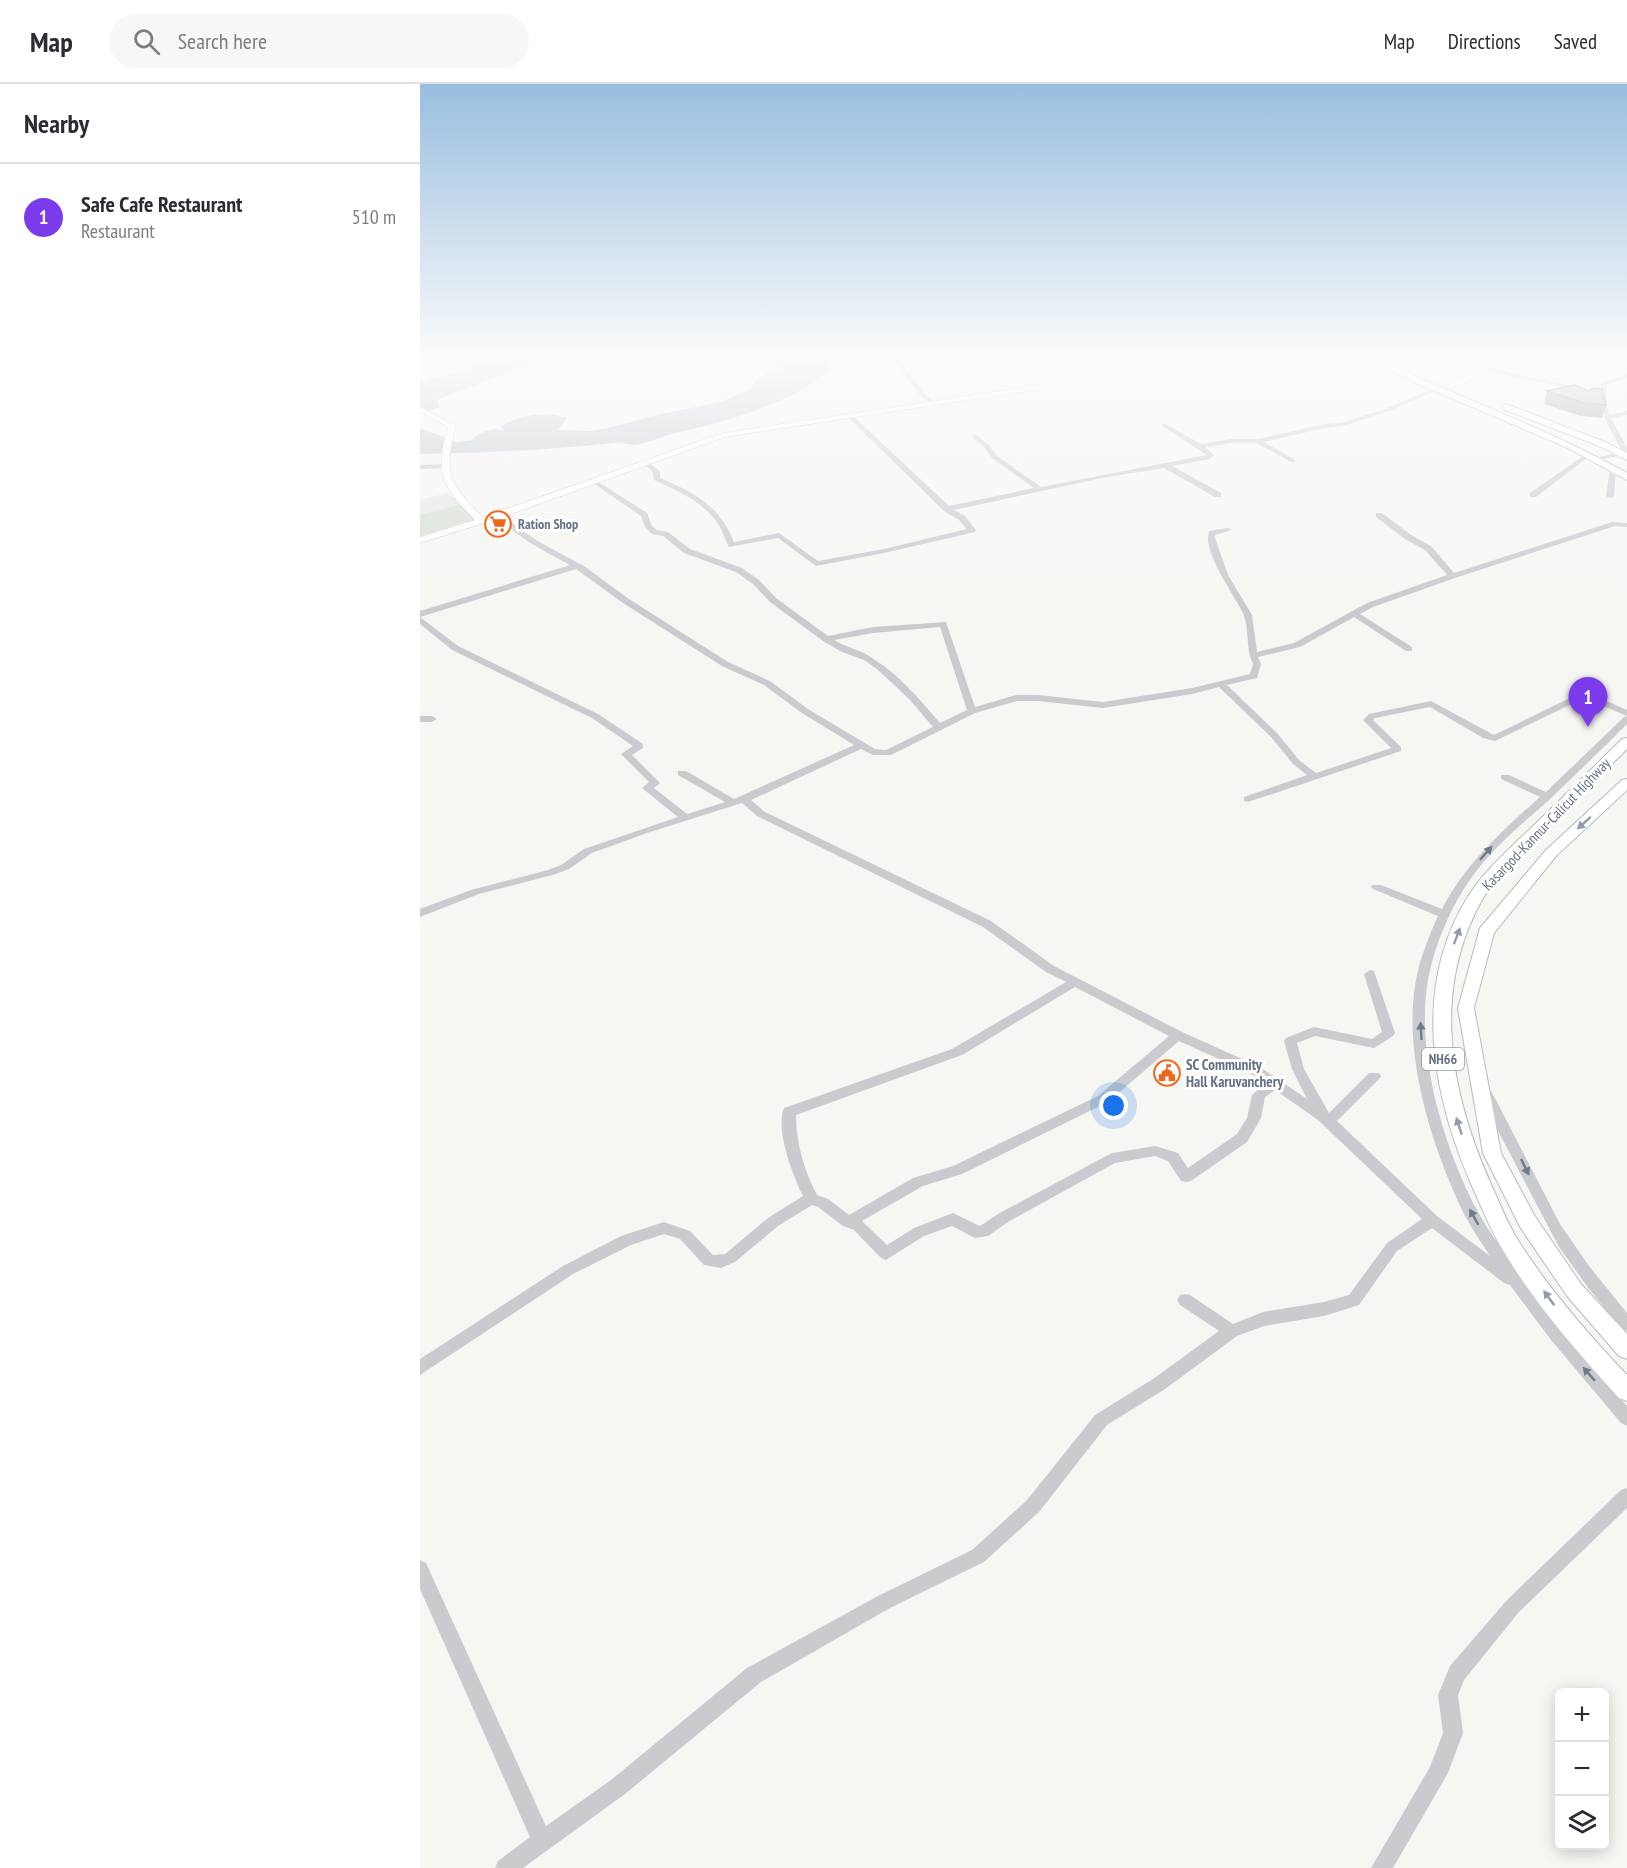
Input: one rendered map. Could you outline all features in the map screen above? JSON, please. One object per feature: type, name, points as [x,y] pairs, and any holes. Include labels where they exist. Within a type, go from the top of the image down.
[{"type":"highway","points":[[1554,440],[1592,457],[1627,477]]},
{"type":"highway","points":[[1593,440],[1623,455]]},
{"type":"highway","name":"Kasargod-Kannur-Calicut Highway","points":[[1627,741],[1492,874],[1473,901],[1456,936],[1443,981],[1439,1029],[1446,1088],[1471,1165],[1510,1245],[1564,1318],[1627,1391]]},
{"type":"highway","name":"Kasargod-Kannur-Calicut Highway","points":[[1627,783],[1551,853],[1486,932],[1466,1008],[1492,1153],[1527,1221],[1574,1290],[1627,1350]]},
{"type":"main road","points":[[447,440],[447,479],[463,502],[481,521]]},
{"type":"main road","points":[[420,540],[500,515],[709,440]]},
{"type":"street","points":[[646,463],[657,471],[656,479],[699,499],[706,505],[725,528],[732,544],[779,535],[816,564],[972,530],[962,518],[938,502],[875,440]]},
{"type":"street","points":[[980,440],[994,457],[1040,489]]},
{"type":"street","points":[[947,508],[1211,457],[1190,440]]},
{"type":"street","points":[[1200,446],[1232,441],[1260,440]]},
{"type":"street","points":[[1533,495],[1592,457],[1623,455],[1626,452],[1621,440]]},
{"type":"street","points":[[1257,441],[1293,461]]},
{"type":"street","points":[[420,467],[447,466]]},
{"type":"street","points":[[1166,466],[1218,495]]},
{"type":"street","points":[[1610,496],[1613,469]]},
{"type":"street","points":[[595,482],[644,514],[649,527],[656,532],[664,534],[687,551],[739,570],[756,582],[773,600],[826,639],[845,650],[867,658],[880,667],[914,698],[939,728]]},
{"type":"street","points":[[500,515],[514,530],[577,566],[626,601],[725,664],[767,683],[805,711],[873,753],[888,753],[972,711],[1016,698],[1103,705],[1222,685],[1254,676],[1257,664],[1253,656],[1248,615],[1224,575],[1211,538],[1212,532],[1228,530]]},
{"type":"street","points":[[1379,515],[1408,537],[1428,548],[1452,576]]},
{"type":"street","points":[[1253,656],[1297,645],[1370,605],[1452,576],[1616,524],[1627,525]]},
{"type":"street","points":[[420,614],[577,566]]},
{"type":"street","points":[[1354,614],[1409,649]]},
{"type":"street","points":[[420,620],[454,648],[595,716],[639,746],[626,754],[655,783],[647,788],[685,817]]},
{"type":"street","points":[[826,639],[873,630],[943,624],[972,711]]},
{"type":"street","points":[[1222,685],[1274,735],[1296,762],[1312,775]]},
{"type":"street","points":[[1248,799],[1312,775],[1340,770],[1398,748],[1368,720],[1372,716],[1431,704],[1486,736],[1495,738],[1578,697],[1590,697],[1627,713]]},
{"type":"street","points":[[420,719],[432,719]]},
{"type":"street","points":[[1627,719],[1490,849],[1468,874],[1444,914],[1422,983],[1420,1030],[1427,1088],[1446,1150],[1472,1214],[1517,1285],[1627,1418]]},
{"type":"street","points":[[420,913],[459,897],[552,872],[565,867],[588,851],[745,799],[861,745]]},
{"type":"street","points":[[682,773],[732,802]]},
{"type":"street","points":[[1505,777],[1547,796]]},
{"type":"street","points":[[745,799],[748,806],[761,814],[987,924],[1013,944],[1075,982],[1178,1035],[1255,1070],[1326,1118],[1432,1220],[1517,1285]]},
{"type":"street","points":[[1377,887],[1444,914]]},
{"type":"street","points":[[1326,1118],[1298,1069],[1290,1041],[1314,1031],[1374,1044],[1389,1033],[1370,974]]},
{"type":"street","points":[[812,1199],[800,1177],[789,1124],[789,1112],[957,1052],[1075,982]]},
{"type":"street","points":[[848,1222],[918,1182],[957,1170],[1103,1099],[1178,1035]]},
{"type":"street","points":[[1326,1118],[1374,1076]]},
{"type":"street","points":[[1477,1079],[1508,1132],[1548,1214],[1594,1285],[1627,1324]]},
{"type":"street","points":[[420,1368],[568,1270],[626,1240],[664,1228],[685,1235],[709,1261],[721,1262],[730,1258],[773,1222],[812,1199],[823,1203],[848,1222],[859,1226],[886,1254],[919,1232],[953,1219],[975,1232],[983,1232],[1003,1218],[1113,1158],[1155,1150],[1173,1157],[1186,1177],[1242,1138],[1254,1118],[1258,1095],[1274,1084]]},
{"type":"street","points":[[505,1868],[618,1787],[754,1676],[884,1602],[978,1556],[1033,1506],[1101,1420],[1159,1384],[1231,1331],[1263,1319],[1324,1309],[1354,1300],[1392,1248],[1432,1220]]},
{"type":"street","points":[[1185,1300],[1231,1331]]},
{"type":"street","points":[[1381,1868],[1442,1763],[1453,1733],[1448,1695],[1456,1673],[1513,1606],[1627,1496]]},
{"type":"street","points":[[420,1569],[542,1841]]},
{"type":"shaded area","points":[[420,440],[652,440],[633,445],[612,443],[516,451],[420,454]]},
{"type":"shaded area","points":[[447,493],[483,517],[420,537],[420,500]]},
{"type":"shaded area","points":[[459,505],[476,518],[420,536],[420,515]]},
{"type":"place","name":"Ration Shop","points":[[498,524]]},
{"type":"place","name":"Safe Cafe Restaurant","points":[[1588,727]]},
{"type":"place","name":"SC Community Hall Karuvanchery","points":[[1167,1073]]}]
